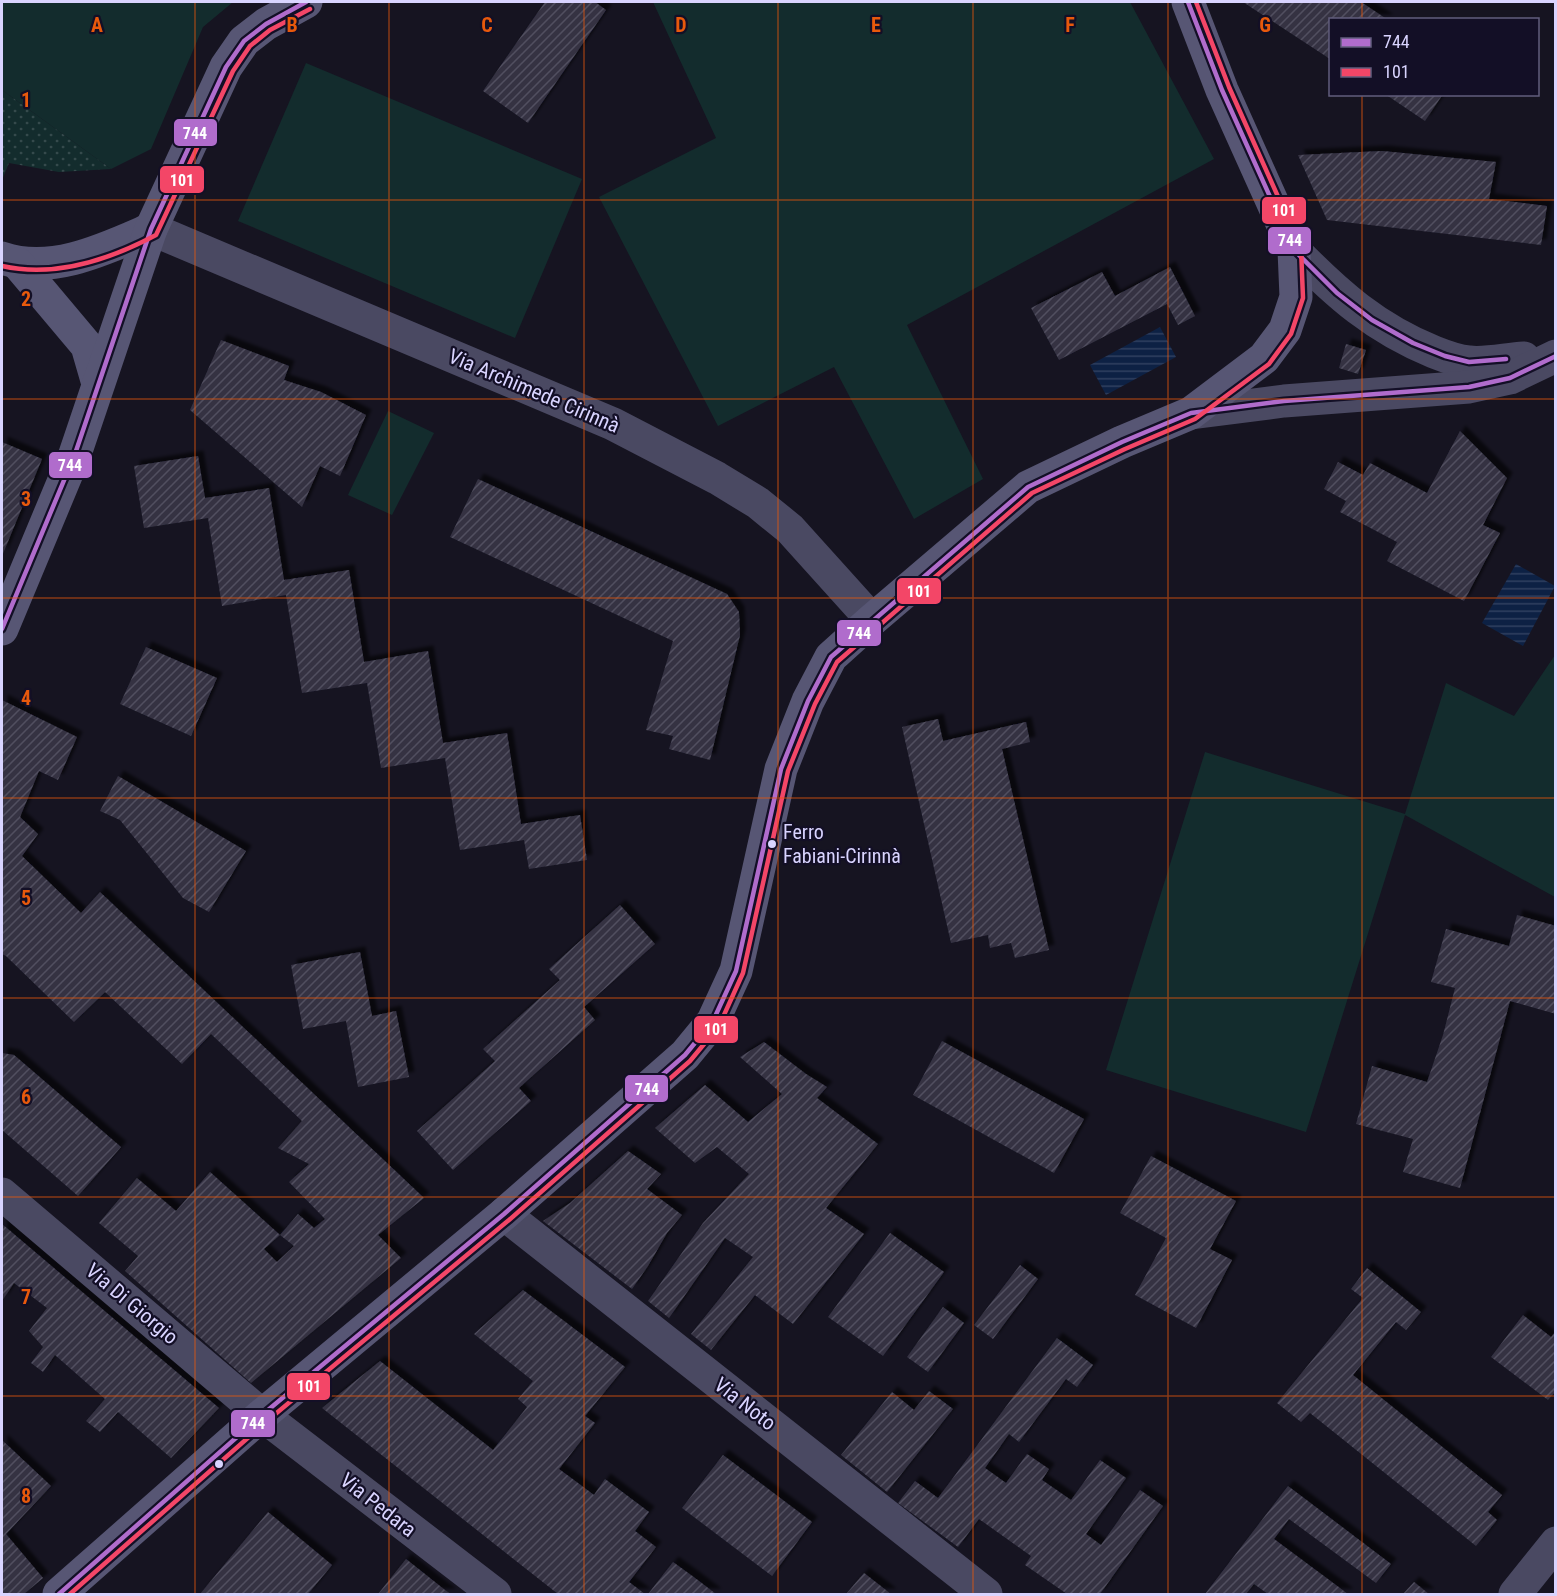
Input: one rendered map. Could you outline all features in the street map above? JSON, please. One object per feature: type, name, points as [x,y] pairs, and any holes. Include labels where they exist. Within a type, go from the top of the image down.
[{"type":"main road","points":[[2,629],[75,454],[151,229],[226,67],[244,41],[266,24],[306,2]]},
{"type":"main road","points":[[59,1594],[262,1415],[504,1214],[685,1055],[713,1021],[736,970],[781,769],[808,701],[831,657],[1028,487],[1122,442],[1191,413],[1264,358],[1285,330],[1296,297],[1294,250],[1222,90],[1188,2]]},
{"type":"main road","points":[[10,261],[50,263],[87,255],[151,229]]},
{"type":"main road","points":[[10,261],[87,346],[98,384]]},
{"type":"street","name":"Via Archimede Cirinnà","points":[[151,229],[613,423],[717,478],[758,503],[790,529],[872,620]]},
{"type":"street","points":[[1294,250],[1337,293],[1364,313],[1424,348],[1469,362],[1556,356]]},
{"type":"street","points":[[1191,413],[1284,401],[1469,387],[1510,378],[1556,356]]},
{"type":"street","name":"Via Di Giorgio","points":[[2,1194],[262,1415]]},
{"type":"street","name":"Via Noto","points":[[504,1214],[986,1594]]},
{"type":"street","name":"Via Pedara","points":[[262,1415],[495,1594]]},
{"type":"street","points":[[1515,1594],[1556,1543]]},
{"type":"green space","points":[[2,2],[233,2],[203,27],[151,149],[111,169],[2,90]]},
{"type":"green space","points":[[653,2],[1130,2],[1214,159],[907,325],[983,479],[914,519],[834,367],[718,426],[599,197],[716,138]]},
{"type":"green space","points":[[306,63],[582,179],[515,338],[238,221]]},
{"type":"green space","points":[[2,90],[111,169],[59,172],[9,163],[2,180]]},
{"type":"green space","points":[[388,411],[434,433],[392,515],[348,495]]},
{"type":"green space","points":[[1555,655],[1555,897],[1405,815],[1306,1132],[1106,1070],[1205,752],[1405,814],[1446,683],[1514,716]]},
{"type":"water","points":[[1160,327],[1176,357],[1106,395],[1090,365]]},
{"type":"water","points":[[1516,564],[1555,586],[1523,646],[1482,623]]},
{"type":"building","points":[[545,2],[595,2],[606,10],[528,123],[483,91]]},
{"type":"building","points":[[1243,2],[1361,2],[1385,18],[1329,18],[1329,58]]},
{"type":"building","points":[[1388,96],[1442,96],[1425,121]]},
{"type":"building","points":[[1382,151],[1496,162],[1489,199],[1547,206],[1541,245],[1327,220],[1298,155]]},
{"type":"building","points":[[1170,267],[1195,316],[1178,325],[1167,304],[1059,360],[1031,308],[1102,272],[1115,296]]},
{"type":"building","points":[[221,340],[289,366],[284,380],[321,392],[366,415],[340,476],[320,466],[302,507],[190,410]]},
{"type":"building","points":[[1346,344],[1366,350],[1358,374],[1339,368]]},
{"type":"building","points":[[1460,431],[1507,478],[1483,525],[1500,533],[1464,601],[1387,561],[1397,542],[1340,512],[1346,501],[1324,489],[1338,462],[1363,475],[1370,463],[1427,493]]},
{"type":"building","points":[[2,442],[42,459],[2,556]]},
{"type":"building","points":[[198,456],[205,498],[269,488],[284,580],[349,570],[364,662],[428,651],[443,743],[507,733],[521,824],[580,815],[587,860],[529,869],[524,840],[460,850],[445,758],[381,768],[367,683],[302,693],[286,595],[222,606],[208,518],[144,528],[134,466]]},
{"type":"building","points":[[478,479],[727,594],[739,612],[740,635],[710,760],[669,749],[673,736],[646,730],[673,641],[450,537]]},
{"type":"building","points":[[146,647],[217,678],[191,736],[120,704]]},
{"type":"building","points":[[2,700],[77,737],[58,780],[39,771],[20,817],[38,834],[22,856],[81,913],[100,892],[424,1198],[378,1235],[401,1258],[251,1383],[125,1271],[138,1256],[99,1223],[137,1178],[176,1211],[210,1172],[280,1235],[298,1214],[314,1228],[325,1219],[289,1182],[309,1164],[278,1148],[302,1121],[211,1034],[182,1064],[105,992],[74,1022],[2,954]],"holes":[[[280,1235],[294,1246],[277,1262],[264,1249]]]},
{"type":"building","points":[[938,719],[943,741],[1026,722],[1030,742],[1002,749],[1049,950],[1015,958],[1011,943],[990,948],[988,935],[951,943],[902,727]]},
{"type":"building","points":[[118,776],[246,851],[209,912],[183,898],[120,820],[100,811]]},
{"type":"building","points":[[620,905],[655,944],[584,1007],[595,1020],[519,1088],[531,1101],[453,1170],[417,1131],[495,1061],[483,1049],[560,980],[549,969]]},
{"type":"building","points":[[1517,915],[1556,926],[1556,1014],[1510,1001],[1460,1188],[1403,1172],[1413,1139],[1356,1124],[1372,1066],[1427,1082],[1443,1035],[1455,988],[1431,982],[1446,929],[1509,946]]},
{"type":"building","points":[[360,952],[372,1016],[396,1011],[409,1077],[358,1087],[346,1021],[303,1029],[291,965]]},
{"type":"building","points":[[942,1041],[1084,1119],[1054,1173],[913,1095]]},
{"type":"building","points":[[764,1042],[827,1087],[817,1098],[878,1144],[826,1208],[864,1234],[793,1324],[755,1295],[711,1350],[691,1334],[753,1257],[725,1238],[669,1318],[648,1301],[703,1223],[749,1174],[717,1147],[695,1163],[655,1128],[705,1085],[748,1122],[782,1094],[740,1057]]},
{"type":"building","points":[[2,1053],[14,1055],[121,1147],[78,1196],[2,1130]]},
{"type":"building","points":[[628,1151],[661,1174],[647,1189],[682,1215],[667,1233],[632,1289],[543,1221],[570,1203]]},
{"type":"building","points":[[1151,1156],[1236,1201],[1210,1249],[1232,1260],[1196,1328],[1135,1295],[1166,1238],[1120,1213]]},
{"type":"building","points":[[2,1224],[219,1408],[171,1458],[118,1412],[100,1432],[86,1421],[105,1399],[55,1355],[43,1372],[31,1363],[43,1347],[29,1331],[47,1308],[14,1283],[2,1301]]},
{"type":"building","points":[[890,1233],[944,1272],[883,1356],[828,1317]]},
{"type":"building","points":[[1020,1265],[1038,1279],[993,1339],[974,1325]]},
{"type":"building","points":[[1367,1268],[1421,1312],[1406,1330],[1396,1322],[1353,1375],[1502,1495],[1488,1512],[1497,1520],[1476,1546],[1310,1413],[1301,1422],[1277,1403],[1363,1298],[1351,1289]]},
{"type":"building","points":[[523,1290],[625,1367],[585,1416],[595,1423],[559,1469],[594,1495],[605,1479],[649,1512],[635,1531],[656,1547],[629,1582],[645,1594],[558,1594],[322,1408],[380,1361],[493,1450],[527,1407],[518,1399],[533,1381],[474,1334]]},
{"type":"building","points":[[943,1307],[964,1323],[928,1372],[907,1357]]},
{"type":"building","points":[[1523,1315],[1551,1337],[1556,1331],[1556,1391],[1548,1400],[1491,1357]]},
{"type":"building","points":[[1057,1338],[1093,1365],[1077,1387],[1066,1379],[1019,1442],[1009,1434],[985,1468],[1006,1483],[1027,1454],[1049,1469],[1042,1480],[1071,1500],[1100,1460],[1126,1478],[1086,1534],[1101,1545],[1140,1490],[1163,1506],[1100,1594],[1067,1594],[1025,1565],[1031,1556],[979,1519],[958,1547],[898,1503],[915,1481],[938,1498]]},
{"type":"building","points":[[929,1391],[953,1409],[887,1492],[841,1455],[892,1392],[914,1410]]},
{"type":"building","points":[[2,1440],[51,1486],[6,1534],[43,1578],[24,1594],[2,1594]]},
{"type":"building","points":[[723,1455],[812,1522],[772,1576],[682,1508]]},
{"type":"building","points":[[1288,1486],[1391,1564],[1376,1583],[1289,1519],[1274,1539],[1348,1594],[1268,1594],[1254,1584],[1246,1594],[1205,1594]]},
{"type":"building","points":[[268,1512],[332,1565],[308,1594],[200,1594]]},
{"type":"building","points":[[406,1559],[445,1590],[451,1594],[378,1594]]},
{"type":"building","points":[[673,1562],[695,1578],[716,1594],[648,1594]]},
{"type":"building","points":[[864,1573],[891,1594],[846,1594]]},
{"type":"building","points":[[1414,1582],[1429,1594],[1403,1594]]},
{"type":"transit line","name":"744","points":[[2,629],[75,454],[151,229],[226,67],[244,41],[266,24],[306,2]]},
{"type":"transit line","name":"744","points":[[1188,2],[1222,90],[1294,250],[1337,293],[1372,320],[1413,343],[1445,356],[1469,362],[1506,359]]},
{"type":"transit line","name":"101","points":[[70,1594],[267,1421],[509,1220],[690,1061],[719,1026],[743,973],[788,771],[815,704],[837,662],[1032,493],[1195,419],[1269,364],[1291,334],[1303,298],[1301,248],[1229,87],[1196,2]]},
{"type":"transit line","name":"101","points":[[2,266],[42,270],[62,268],[101,259],[156,235],[233,71],[250,46],[270,30],[310,9]]},
{"type":"transit line","name":"744","points":[[59,1594],[262,1415],[504,1214],[685,1055],[713,1021],[736,971],[781,769],[808,701],[831,657],[1028,487],[1122,442],[1191,413],[1284,401],[1469,387],[1510,378],[1556,356]]},
{"type":"place","name":"Ferro Fabiani-Cirinnà","points":[[772,844]]}]
